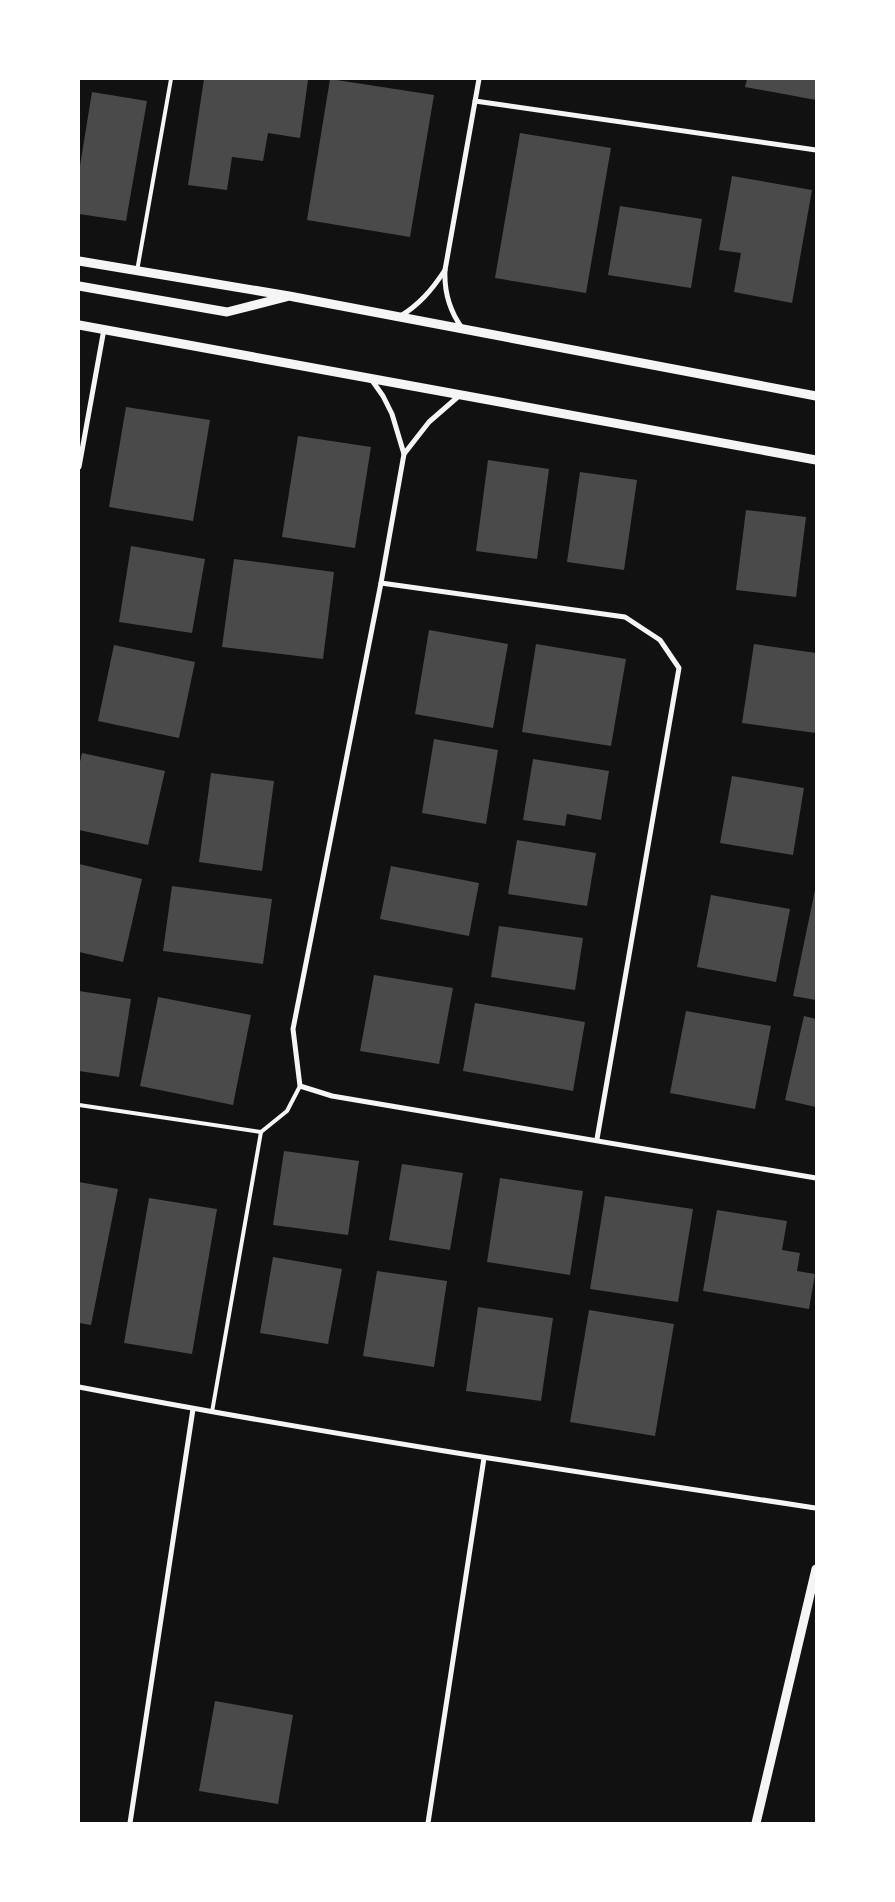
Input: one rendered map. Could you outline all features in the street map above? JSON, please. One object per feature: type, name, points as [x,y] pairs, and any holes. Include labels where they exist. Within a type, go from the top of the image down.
[{"type":"street","points":[[464,330],[454,317],[444,286],[445,270],[479,79]]},
{"type":"street","points":[[476,101],[816,150]]},
{"type":"street","points":[[79,261],[289,296],[816,396]]},
{"type":"street","points":[[398,317],[426,297],[445,270]]},
{"type":"street","points":[[79,286],[227,312],[289,296]]},
{"type":"street","points":[[79,325],[816,460]]},
{"type":"street","points":[[79,467],[104,329]]},
{"type":"street","points":[[371,379],[383,396],[392,414],[404,454],[381,584],[293,1029],[300,1086],[332,1096],[597,1139],[816,1178]]},
{"type":"street","points":[[404,454],[429,422],[460,395]]},
{"type":"street","points":[[381,584],[624,617],[660,640],[679,668],[597,1139]]},
{"type":"street","points":[[79,1387],[193,1409],[484,1458],[816,1508]]},
{"type":"street","points":[[130,1823],[193,1409]]},
{"type":"street","points":[[428,1823],[484,1458]]},
{"type":"street","points":[[756,1823],[816,1570]]},
{"type":"lane","points":[[137,271],[171,79]]},
{"type":"lane","points":[[212,1412],[261,1132],[287,1111],[300,1086]]},
{"type":"lane","points":[[79,1105],[261,1132]]},
{"type":"building","points":[[204,79],[308,80],[300,138],[268,133],[263,161],[232,157],[227,190],[188,185]]},
{"type":"building","points":[[330,79],[434,95],[410,237],[307,220]]},
{"type":"building","points":[[747,79],[816,79],[816,100],[745,87]]},
{"type":"building","points":[[92,92],[147,101],[126,221],[79,214],[79,172]]},
{"type":"building","points":[[520,133],[611,148],[586,293],[495,278]]},
{"type":"building","points":[[732,176],[812,190],[792,303],[734,292],[741,253],[719,250]]},
{"type":"building","points":[[620,206],[702,219],[691,288],[608,275]]},
{"type":"building","points":[[126,407],[210,420],[193,521],[109,507]]},
{"type":"building","points":[[298,436],[371,447],[355,548],[282,537]]},
{"type":"building","points":[[488,460],[549,469],[537,559],[476,551]]},
{"type":"building","points":[[580,472],[637,480],[624,570],[567,562]]},
{"type":"building","points":[[746,510],[806,517],[796,597],[736,590]]},
{"type":"building","points":[[131,546],[205,559],[192,633],[119,622]]},
{"type":"building","points":[[234,559],[334,572],[323,659],[222,647]]},
{"type":"building","points":[[429,630],[508,644],[493,728],[415,714]]},
{"type":"building","points":[[536,644],[626,659],[611,746],[522,732]]},
{"type":"building","points":[[754,644],[816,653],[816,733],[742,723]]},
{"type":"building","points":[[114,645],[195,662],[179,738],[98,721]]},
{"type":"building","points":[[434,739],[498,750],[486,824],[422,813]]},
{"type":"building","points":[[82,753],[165,771],[148,845],[79,830],[79,766]]},
{"type":"building","points":[[533,759],[609,771],[601,820],[567,814],[565,826],[523,820]]},
{"type":"building","points":[[211,773],[274,781],[262,871],[199,862]]},
{"type":"building","points":[[732,776],[804,788],[793,855],[720,843]]},
{"type":"building","points":[[517,840],[596,853],[587,906],[508,894]]},
{"type":"building","points":[[79,864],[142,879],[123,962],[79,952]]},
{"type":"building","points":[[391,866],[479,883],[469,936],[380,919]]},
{"type":"building","points":[[172,886],[272,899],[263,964],[163,951]]},
{"type":"building","points":[[816,891],[816,1000],[793,996]]},
{"type":"building","points":[[711,895],[790,909],[776,982],[697,967]]},
{"type":"building","points":[[499,926],[583,938],[575,990],[491,977]]},
{"type":"building","points":[[374,975],[453,988],[439,1064],[360,1051]]},
{"type":"building","points":[[79,991],[131,999],[119,1077],[79,1071]]},
{"type":"building","points":[[158,997],[251,1015],[233,1105],[140,1086]]},
{"type":"building","points":[[475,1003],[585,1022],[573,1091],[463,1071]]},
{"type":"building","points":[[686,1011],[771,1026],[755,1109],[670,1093]]},
{"type":"building","points":[[804,1016],[816,1019],[816,1107],[785,1100]]},
{"type":"building","points":[[284,1151],[359,1161],[348,1235],[273,1225]]},
{"type":"building","points":[[402,1164],[463,1173],[450,1250],[389,1240]]},
{"type":"building","points":[[500,1178],[583,1191],[570,1275],[487,1262]]},
{"type":"building","points":[[79,1182],[118,1189],[91,1325],[79,1323]]},
{"type":"building","points":[[605,1196],[693,1209],[678,1302],[590,1289]]},
{"type":"building","points":[[149,1198],[217,1209],[192,1354],[124,1343]]},
{"type":"building","points":[[717,1210],[787,1221],[782,1250],[800,1253],[797,1271],[815,1274],[809,1309],[703,1291]]},
{"type":"building","points":[[273,1257],[342,1269],[328,1344],[260,1333]]},
{"type":"building","points":[[377,1271],[447,1281],[434,1367],[363,1356]]},
{"type":"building","points":[[478,1307],[553,1318],[541,1401],[466,1391]]},
{"type":"building","points":[[589,1310],[674,1324],[655,1436],[570,1422]]},
{"type":"building","points":[[215,1701],[293,1715],[278,1804],[199,1791]]}]
